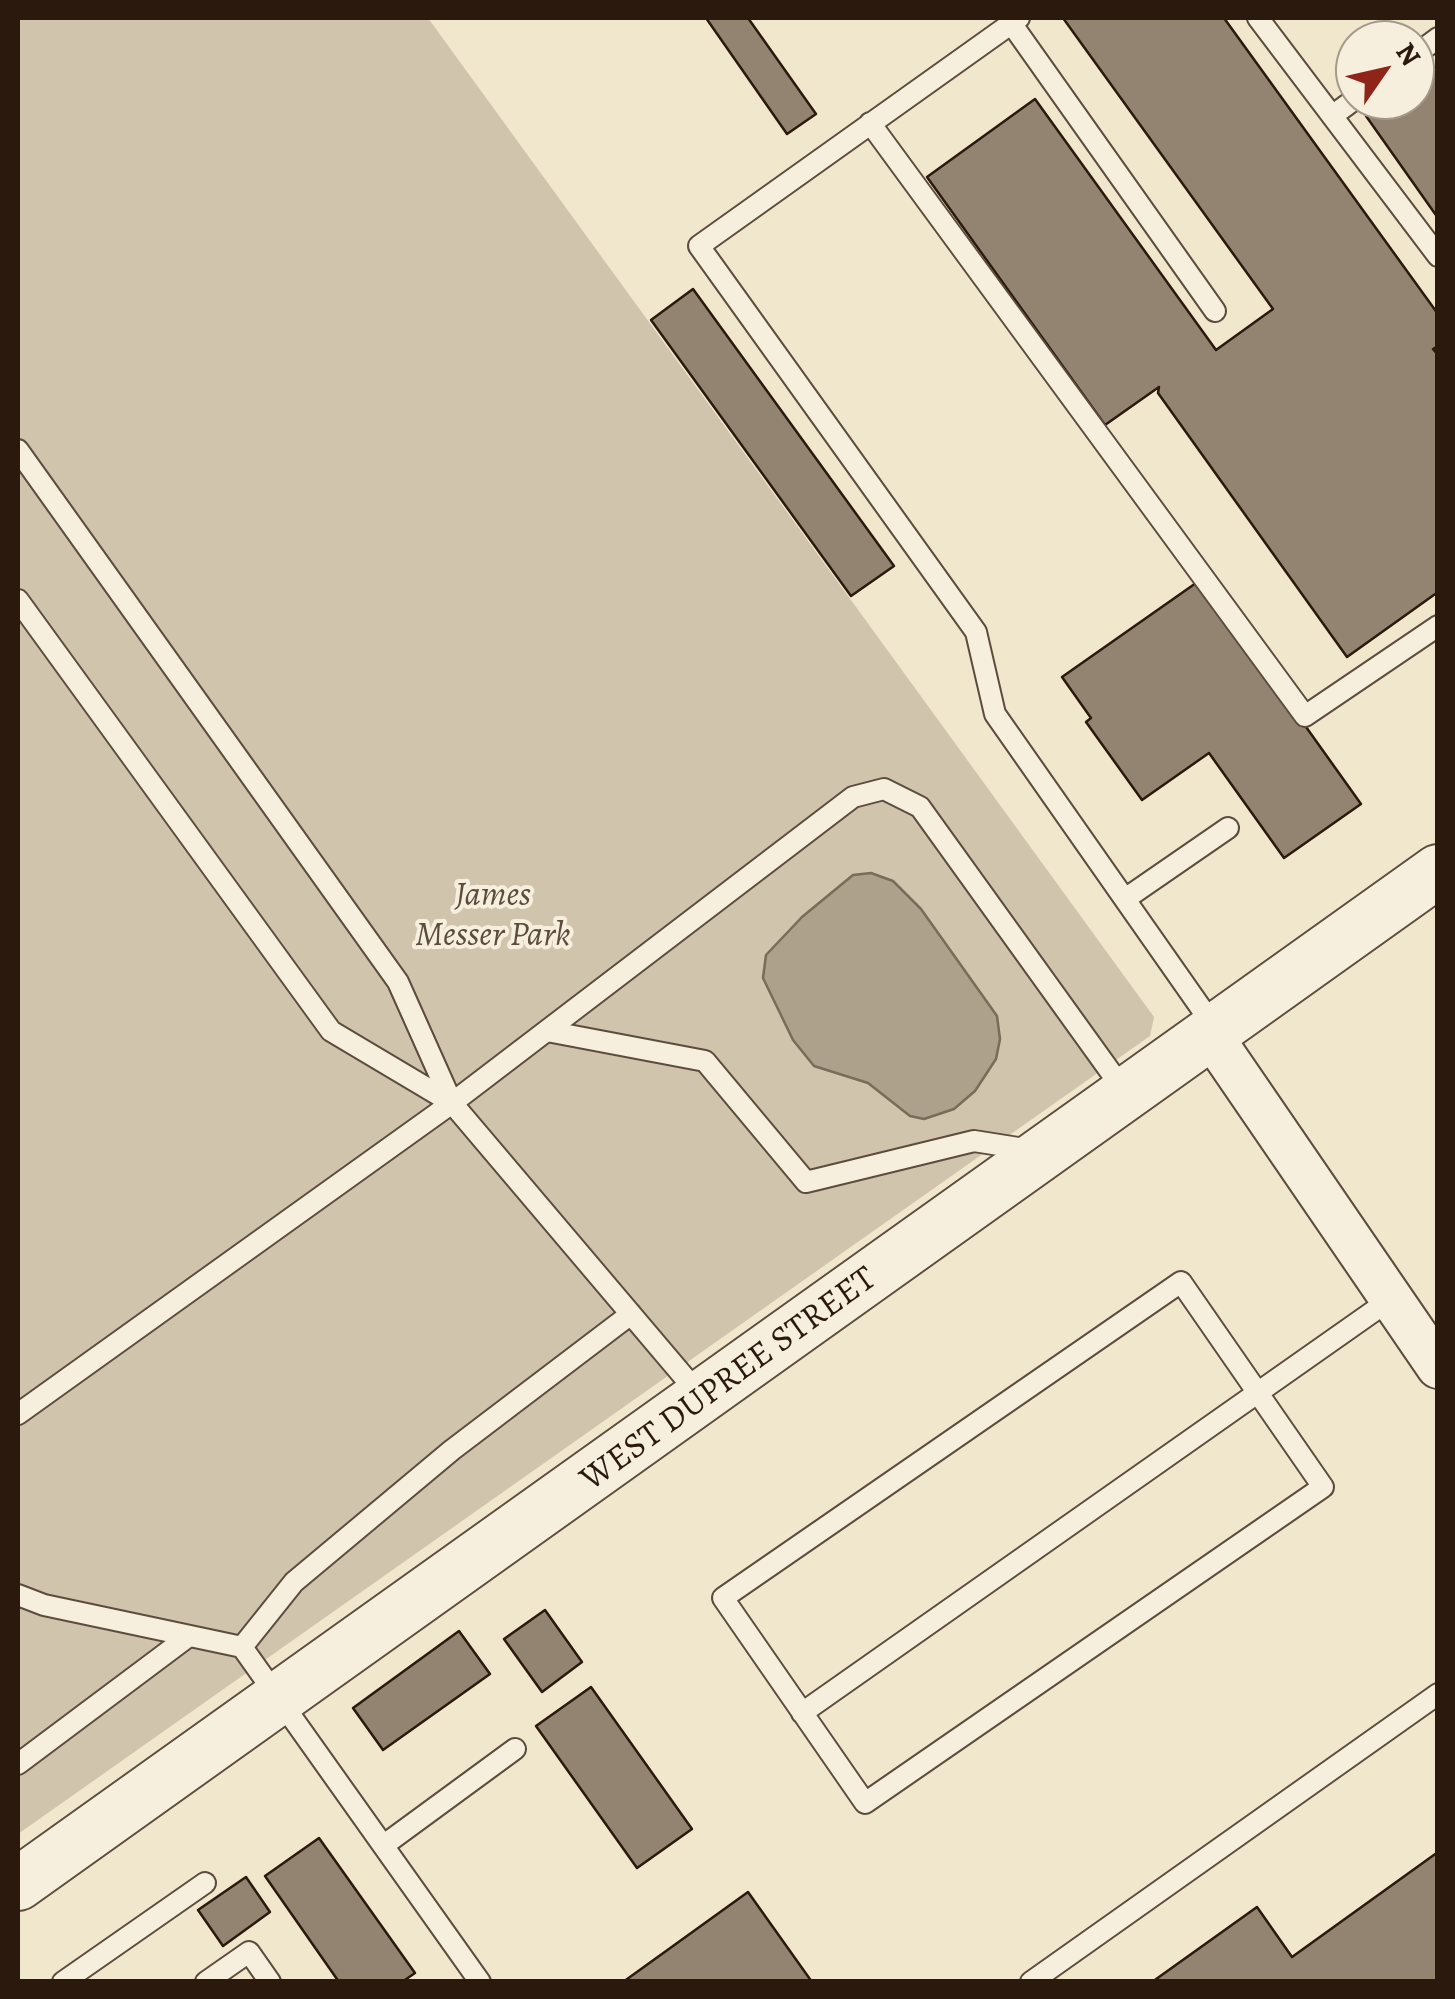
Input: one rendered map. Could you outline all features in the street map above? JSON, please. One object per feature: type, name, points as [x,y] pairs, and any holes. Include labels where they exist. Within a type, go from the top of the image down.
[{"type":"street","name":"WEST DUPREE STREET","points":[[18,1884],[282,1700],[1438,871]]},
{"type":"street","points":[[1213,1032],[1438,1367]]},
{"type":"lane","points":[[1258,18],[1438,256]]},
{"type":"lane","points":[[1213,1032],[995,714],[976,632],[699,246],[1015,20],[1215,311]]},
{"type":"lane","points":[[870,123],[1305,716],[1438,626]]},
{"type":"lane","points":[[18,450],[398,982],[452,1104],[703,1398]]},
{"type":"lane","points":[[18,600],[330,1032],[452,1104]]},
{"type":"lane","points":[[18,1414],[452,1104],[853,798],[884,789],[920,807],[1127,1094]]},
{"type":"lane","points":[[1124,898],[1228,828]]},
{"type":"lane","points":[[547,1031],[705,1061],[806,1182],[974,1142],[1045,1153]]},
{"type":"lane","points":[[1182,1282],[1258,1393],[1323,1487],[864,1803],[723,1598],[1182,1282]]},
{"type":"lane","points":[[802,1713],[1391,1299]]},
{"type":"lane","points":[[242,1647],[294,1582],[452,1450],[631,1314]]},
{"type":"lane","points":[[18,1595],[44,1606],[242,1647],[480,1982]]},
{"type":"lane","points":[[18,1764],[189,1636]]},
{"type":"lane","points":[[1031,1982],[1438,1694]]},
{"type":"lane","points":[[384,1844],[515,1749]]},
{"type":"lane","points":[[63,1982],[205,1883]]},
{"type":"lane","points":[[206,1982],[249,1952],[270,1982]]},
{"type":"green space","name":"James Messer Park","points":[[18,18],[428,18],[1154,1017],[1150,1036],[18,1834]]},
{"type":"shaded area","points":[[871,873],[893,881],[921,909],[997,1016],[1000,1039],[996,1059],[975,1091],[954,1109],[924,1119],[910,1116],[868,1083],[814,1066],[793,1040],[763,978],[766,955],[802,917],[853,875]]},
{"type":"building","points":[[706,18],[748,18],[816,114],[787,134]]},
{"type":"building","points":[[1063,18],[1224,18],[1438,314],[1438,346],[1433,349],[1438,355],[1438,592],[1347,657],[1158,393],[1159,387],[1105,425],[927,177],[1035,99],[1216,350],[1273,309]]},
{"type":"building","points":[[1438,66],[1438,218],[1369,120],[1435,120]]},
{"type":"building","points":[[693,289],[894,566],[851,596],[651,320]]},
{"type":"building","points":[[1196,583],[1229,619],[1361,804],[1284,858],[1209,753],[1142,800],[1086,722],[1091,718],[1062,677]]},
{"type":"building","points":[[545,1610],[582,1662],[542,1692],[504,1639]]},
{"type":"building","points":[[459,1631],[490,1674],[383,1750],[353,1708]]},
{"type":"building","points":[[591,1687],[692,1829],[637,1868],[536,1726]]},
{"type":"building","points":[[319,1838],[415,1973],[402,1982],[339,1982],[265,1876]]},
{"type":"building","points":[[1438,1852],[1438,1982],[1152,1982],[1257,1907],[1292,1957]]},
{"type":"building","points":[[246,1877],[270,1912],[223,1946],[198,1910]]},
{"type":"building","points":[[748,1892],[812,1982],[623,1982]]}]
